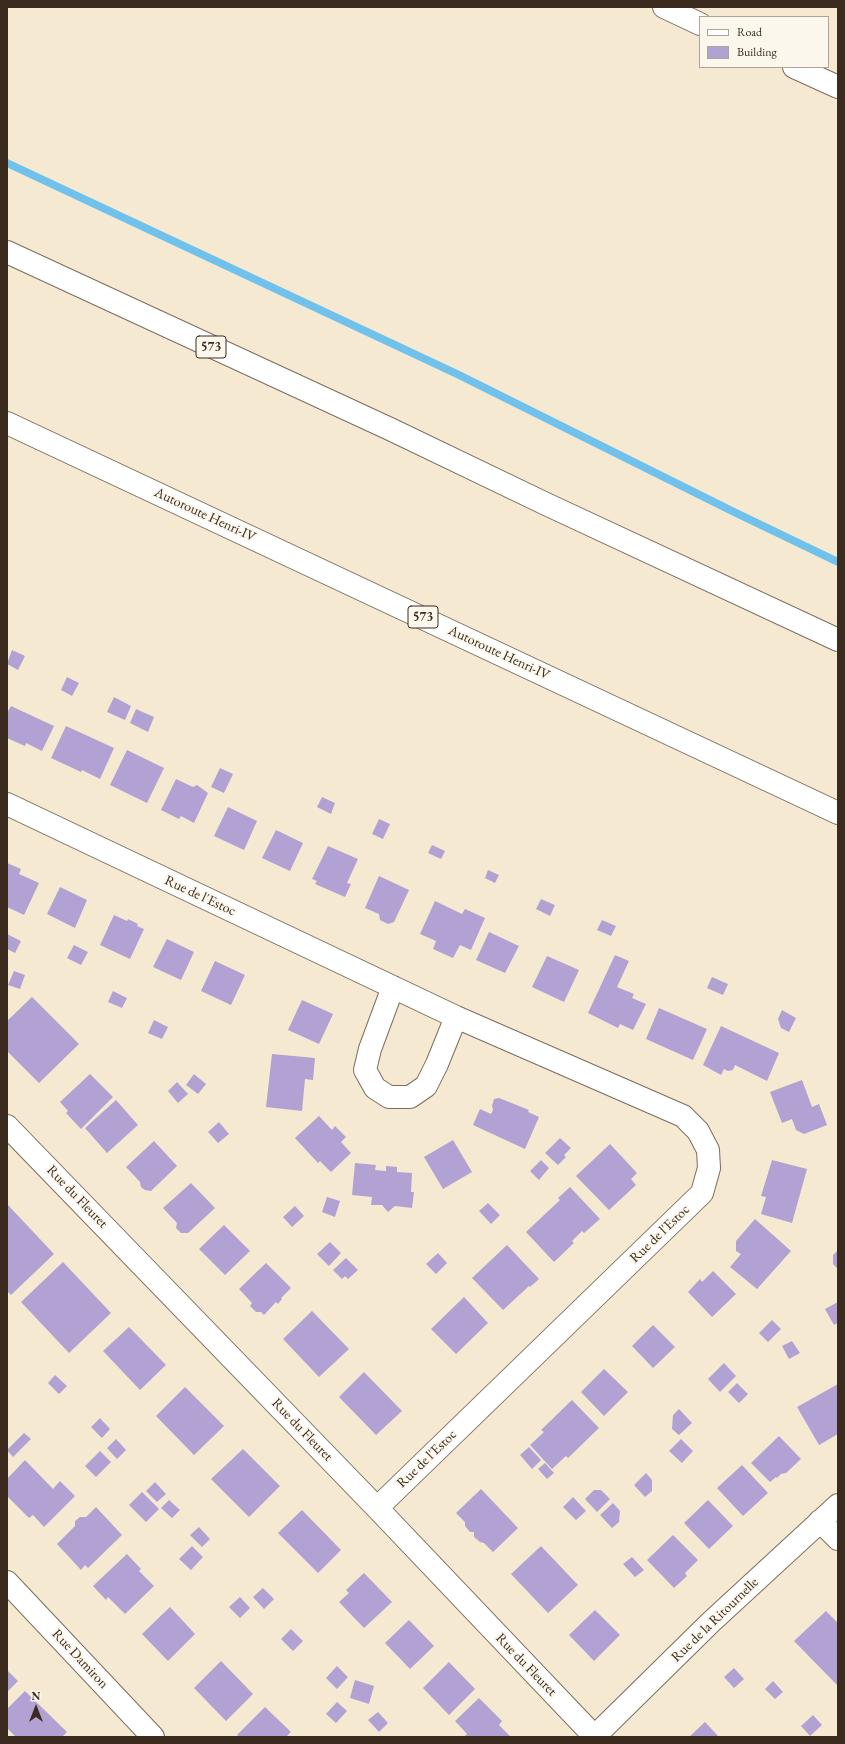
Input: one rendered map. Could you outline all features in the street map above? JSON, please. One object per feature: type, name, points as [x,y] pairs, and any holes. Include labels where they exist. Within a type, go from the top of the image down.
[{"type":"main road","points":[[664,7],[699,24]]},
{"type":"main road","points":[[796,68],[838,87]]},
{"type":"main road","name":"573","points":[[7,252],[390,429],[546,504],[838,640]]},
{"type":"main road","name":"Autoroute Henri-IV","points":[[7,423],[838,813]]},
{"type":"main road","name":"Rue de l'Estoc","points":[[7,804],[456,1017],[683,1116],[698,1131],[708,1150],[709,1168],[702,1193],[377,1508]]},
{"type":"main road","points":[[393,987],[370,1049],[365,1070],[375,1088],[389,1097],[410,1097],[426,1086],[437,1064],[456,1017]]},
{"type":"main road","name":"Rue du Fleuret","points":[[7,1126],[377,1508],[594,1737]]},
{"type":"main road","name":"Rue de la Ritournelle","points":[[594,1737],[711,1622],[838,1505]]},
{"type":"main road","points":[[820,1521],[838,1539]]},
{"type":"main road","name":"Rue Damiron","points":[[7,1582],[144,1734]]},
{"type":"building","points":[[12,650],[25,656],[18,670],[7,664]]},
{"type":"building","points":[[67,677],[79,683],[72,696],[61,690]]},
{"type":"building","points":[[114,697],[131,706],[125,720],[107,712]]},
{"type":"building","points":[[11,706],[54,726],[42,751],[26,743],[25,746],[7,738],[7,713]]},
{"type":"building","points":[[136,709],[154,717],[148,732],[130,723]]},
{"type":"building","points":[[66,726],[114,748],[100,779],[51,758]]},
{"type":"building","points":[[127,750],[164,768],[147,803],[110,785]]},
{"type":"building","points":[[220,768],[233,774],[224,793],[211,787]]},
{"type":"building","points":[[176,779],[193,787],[197,785],[208,793],[194,823],[181,816],[179,819],[161,810]]},
{"type":"building","points":[[322,797],[335,803],[331,814],[317,807]]},
{"type":"building","points":[[228,807],[257,821],[244,850],[214,836]]},
{"type":"building","points":[[379,819],[390,824],[383,839],[372,834]]},
{"type":"building","points":[[276,830],[303,843],[290,871],[262,858]]},
{"type":"building","points":[[432,845],[445,851],[441,859],[428,853]]},
{"type":"building","points":[[328,846],[358,859],[347,883],[351,884],[345,897],[315,884],[317,881],[312,879]]},
{"type":"building","points":[[7,863],[21,869],[19,874],[39,883],[24,915],[7,907]]},
{"type":"building","points":[[488,870],[499,875],[495,883],[485,878]]},
{"type":"building","points":[[379,876],[409,890],[394,922],[388,924],[380,920],[379,914],[365,908]]},
{"type":"building","points":[[60,887],[87,900],[75,928],[47,914]]},
{"type":"building","points":[[541,899],[555,905],[550,916],[536,909]]},
{"type":"building","points":[[435,901],[462,914],[465,909],[485,918],[471,950],[460,945],[453,958],[433,949],[436,941],[420,934]]},
{"type":"building","points":[[114,915],[127,921],[128,919],[144,929],[130,959],[100,945]]},
{"type":"building","points":[[602,920],[616,926],[611,936],[597,930]]},
{"type":"building","points":[[489,932],[519,946],[505,973],[476,960]]},
{"type":"building","points":[[7,934],[21,941],[15,953],[7,949]]},
{"type":"building","points":[[167,939],[194,952],[181,980],[153,967]]},
{"type":"building","points":[[74,945],[88,952],[81,965],[67,958]]},
{"type":"building","points":[[615,955],[629,961],[617,987],[634,994],[632,998],[646,1004],[633,1030],[620,1024],[618,1028],[588,1013]]},
{"type":"building","points":[[547,956],[579,970],[564,1002],[532,987]]},
{"type":"building","points":[[215,961],[245,975],[231,1005],[201,991]]},
{"type":"building","points":[[14,971],[25,975],[20,989],[8,985]]},
{"type":"building","points":[[712,977],[728,984],[723,995],[707,988]]},
{"type":"building","points":[[113,991],[127,998],[122,1008],[108,1002]]},
{"type":"building","points":[[32,997],[79,1044],[39,1083],[7,1051],[7,1021]]},
{"type":"building","points":[[302,1000],[333,1014],[319,1044],[288,1030]]},
{"type":"building","points":[[659,1008],[707,1029],[693,1060],[646,1039]]},
{"type":"building","points":[[782,1010],[796,1018],[789,1032],[781,1028],[778,1019]]},
{"type":"building","points":[[154,1020],[168,1027],[162,1039],[148,1033]]},
{"type":"building","points":[[721,1026],[779,1053],[767,1081],[735,1065],[733,1070],[728,1071],[724,1069],[721,1075],[703,1065]]},
{"type":"building","points":[[272,1054],[315,1058],[313,1080],[305,1079],[302,1111],[266,1107]]},
{"type":"building","points":[[90,1074],[113,1097],[81,1129],[66,1113],[68,1111],[60,1102]]},
{"type":"building","points":[[194,1074],[206,1084],[198,1094],[186,1085]]},
{"type":"building","points":[[802,1080],[812,1107],[819,1104],[827,1125],[804,1134],[796,1130],[792,1119],[782,1123],[770,1092]]},
{"type":"building","points":[[177,1082],[188,1094],[178,1103],[168,1091]]},
{"type":"building","points":[[499,1098],[529,1110],[528,1112],[539,1117],[525,1149],[473,1125],[480,1109],[491,1114],[494,1099]]},
{"type":"building","points":[[116,1100],[138,1125],[107,1153],[85,1128]]},
{"type":"building","points":[[319,1116],[332,1130],[335,1126],[346,1137],[341,1142],[351,1153],[331,1172],[320,1161],[318,1163],[295,1138]]},
{"type":"building","points":[[219,1122],[229,1134],[218,1143],[208,1132]]},
{"type":"building","points":[[560,1138],[571,1148],[564,1155],[566,1157],[558,1165],[545,1153]]},
{"type":"building","points":[[453,1140],[472,1172],[443,1189],[424,1157]]},
{"type":"building","points":[[154,1141],[177,1166],[151,1191],[145,1190],[141,1187],[140,1182],[126,1167]]},
{"type":"building","points":[[610,1144],[637,1173],[631,1179],[636,1185],[609,1210],[576,1176]]},
{"type":"building","points":[[541,1160],[549,1168],[539,1180],[530,1171]]},
{"type":"building","points":[[772,1160],[807,1169],[792,1223],[761,1214],[766,1197],[761,1196]]},
{"type":"building","points":[[355,1163],[376,1165],[375,1170],[386,1171],[386,1166],[397,1167],[397,1172],[412,1173],[411,1192],[414,1192],[412,1208],[395,1206],[388,1212],[382,1205],[371,1205],[372,1197],[352,1195]]},
{"type":"building","points":[[191,1183],[215,1208],[188,1233],[181,1233],[176,1228],[177,1223],[163,1208]]},
{"type":"building","points":[[570,1187],[600,1219],[584,1233],[582,1231],[572,1241],[574,1243],[554,1262],[526,1232],[560,1200],[558,1198]]},
{"type":"building","points":[[327,1197],[340,1201],[335,1217],[322,1212]]},
{"type":"building","points":[[488,1203],[500,1215],[491,1224],[479,1211]]},
{"type":"building","points":[[7,1204],[54,1254],[11,1295],[7,1291]]},
{"type":"building","points":[[295,1206],[304,1216],[292,1227],[283,1217]]},
{"type":"building","points":[[755,1219],[791,1251],[757,1289],[730,1267],[741,1254],[736,1251],[736,1241]]},
{"type":"building","points":[[224,1225],[250,1251],[225,1275],[199,1249]]},
{"type":"building","points":[[330,1242],[341,1253],[329,1266],[317,1254]]},
{"type":"building","points":[[507,1245],[539,1279],[530,1287],[529,1286],[503,1310],[472,1278]]},
{"type":"building","points":[[838,1250],[838,1269],[833,1264],[833,1255]]},
{"type":"building","points":[[438,1253],[447,1263],[436,1274],[426,1264]]},
{"type":"building","points":[[346,1258],[358,1270],[348,1279],[345,1276],[342,1279],[333,1270]]},
{"type":"building","points":[[63,1262],[111,1313],[69,1353],[21,1302]]},
{"type":"building","points":[[266,1263],[291,1288],[281,1298],[282,1299],[278,1304],[276,1302],[264,1315],[261,1312],[256,1312],[250,1306],[252,1303],[239,1289]]},
{"type":"building","points":[[713,1271],[736,1294],[712,1317],[688,1292],[700,1279],[702,1282]]},
{"type":"building","points":[[464,1297],[488,1323],[456,1354],[431,1329]]},
{"type":"building","points":[[838,1302],[838,1323],[834,1325],[825,1309]]},
{"type":"building","points":[[312,1311],[349,1349],[319,1377],[283,1339]]},
{"type":"building","points":[[772,1320],[781,1329],[768,1342],[759,1333]]},
{"type":"building","points":[[653,1325],[675,1347],[653,1368],[632,1346]]},
{"type":"building","points":[[129,1327],[166,1365],[140,1390],[103,1351]]},
{"type":"building","points":[[792,1341],[800,1353],[789,1359],[782,1346]]},
{"type":"building","points":[[724,1363],[736,1376],[720,1392],[708,1379]]},
{"type":"building","points":[[604,1369],[628,1392],[604,1416],[581,1392]]},
{"type":"building","points":[[364,1372],[402,1411],[376,1435],[339,1397]]},
{"type":"building","points":[[55,1375],[67,1386],[59,1394],[48,1383]]},
{"type":"building","points":[[737,1383],[748,1394],[739,1403],[728,1392]]},
{"type":"building","points":[[838,1384],[838,1434],[819,1445],[797,1407]]},
{"type":"building","points":[[185,1387],[224,1426],[194,1455],[156,1416]]},
{"type":"building","points":[[572,1400],[599,1428],[568,1458],[566,1456],[552,1469],[530,1445],[544,1432],[541,1430]]},
{"type":"building","points":[[679,1409],[692,1423],[679,1435],[672,1429],[673,1415]]},
{"type":"building","points":[[100,1418],[110,1429],[102,1438],[91,1427]]},
{"type":"building","points":[[24,1433],[31,1439],[13,1457],[7,1450]]},
{"type":"building","points":[[779,1436],[801,1459],[786,1473],[781,1474],[770,1482],[751,1463]]},
{"type":"building","points":[[116,1439],[126,1450],[117,1459],[107,1448]]},
{"type":"building","points":[[681,1439],[693,1451],[682,1463],[669,1451]]},
{"type":"building","points":[[529,1447],[541,1460],[532,1469],[520,1455]]},
{"type":"building","points":[[243,1449],[280,1486],[249,1517],[211,1479]]},
{"type":"building","points":[[100,1451],[111,1462],[96,1477],[85,1466]]},
{"type":"building","points":[[25,1460],[53,1489],[60,1481],[75,1496],[44,1527],[33,1515],[29,1518],[7,1496],[7,1479]]},
{"type":"building","points":[[545,1463],[554,1473],[547,1479],[538,1469]]},
{"type":"building","points":[[742,1465],[768,1493],[743,1516],[717,1488]]},
{"type":"building","points":[[646,1473],[652,1480],[652,1491],[645,1497],[634,1485]]},
{"type":"building","points":[[155,1482],[166,1494],[157,1502],[146,1491]]},
{"type":"building","points":[[481,1489],[518,1528],[493,1552],[484,1543],[480,1542],[474,1537],[474,1532],[470,1532],[465,1526],[465,1522],[456,1513]]},
{"type":"building","points":[[594,1490],[601,1490],[610,1499],[597,1512],[585,1499]]},
{"type":"building","points":[[142,1492],[159,1509],[146,1522],[129,1505]]},
{"type":"building","points":[[573,1497],[586,1511],[576,1520],[563,1507]]},
{"type":"building","points":[[169,1500],[180,1510],[172,1518],[161,1508]]},
{"type":"building","points":[[708,1500],[733,1526],[709,1549],[684,1523]]},
{"type":"building","points":[[613,1503],[620,1511],[619,1522],[612,1528],[600,1515]]},
{"type":"building","points":[[96,1507],[122,1535],[88,1568],[85,1565],[81,1570],[57,1544],[75,1526],[75,1521],[80,1517],[86,1517]]},
{"type":"building","points":[[302,1510],[341,1550],[318,1573],[278,1533]]},
{"type":"building","points":[[199,1527],[210,1539],[202,1547],[190,1535]]},
{"type":"building","points":[[673,1535],[698,1560],[685,1573],[687,1576],[674,1588],[647,1560]]},
{"type":"building","points":[[192,1546],[203,1557],[191,1570],[179,1559]]},
{"type":"building","points":[[541,1546],[578,1585],[548,1613],[511,1574]]},
{"type":"building","points":[[127,1554],[141,1569],[139,1571],[154,1586],[125,1614],[108,1597],[106,1600],[93,1586]]},
{"type":"building","points":[[632,1557],[644,1570],[635,1577],[623,1564]]},
{"type":"building","points":[[364,1573],[392,1602],[364,1628],[339,1602],[349,1593],[346,1590]]},
{"type":"building","points":[[263,1588],[274,1599],[264,1609],[253,1597]]},
{"type":"building","points":[[240,1597],[250,1608],[240,1618],[229,1607]]},
{"type":"building","points":[[170,1607],[195,1634],[168,1661],[142,1634]]},
{"type":"building","points":[[595,1610],[620,1635],[594,1661],[569,1635]]},
{"type":"building","points":[[826,1611],[838,1623],[838,1686],[794,1641]]},
{"type":"building","points":[[409,1620],[434,1646],[410,1669],[385,1643]]},
{"type":"building","points":[[291,1629],[303,1641],[293,1651],[281,1639]]},
{"type":"building","points":[[221,1661],[253,1694],[226,1721],[194,1688]]},
{"type":"building","points":[[449,1662],[475,1689],[449,1715],[423,1688]]},
{"type":"building","points":[[337,1666],[348,1677],[337,1689],[326,1678]]},
{"type":"building","points":[[734,1668],[744,1679],[734,1688],[724,1677]]},
{"type":"building","points":[[7,1670],[18,1681],[7,1692]]},
{"type":"building","points":[[355,1680],[374,1686],[369,1704],[350,1698]]},
{"type":"building","points":[[773,1681],[783,1692],[775,1699],[765,1689]]},
{"type":"building","points":[[25,1691],[67,1732],[62,1737],[16,1737],[7,1728],[7,1709]]},
{"type":"building","points":[[479,1698],[502,1721],[499,1725],[511,1737],[464,1737],[467,1734],[455,1721]]},
{"type":"building","points":[[337,1702],[347,1711],[336,1723],[326,1714]]},
{"type":"building","points":[[265,1707],[291,1732],[287,1736],[288,1737],[240,1737],[237,1735]]},
{"type":"building","points":[[378,1712],[388,1723],[379,1732],[368,1720]]},
{"type":"building","points":[[813,1715],[822,1725],[810,1736],[801,1726]]},
{"type":"building","points":[[705,1722],[719,1737],[689,1737]]},
{"type":"waterway","points":[[7,163],[457,374],[838,562]]}]
